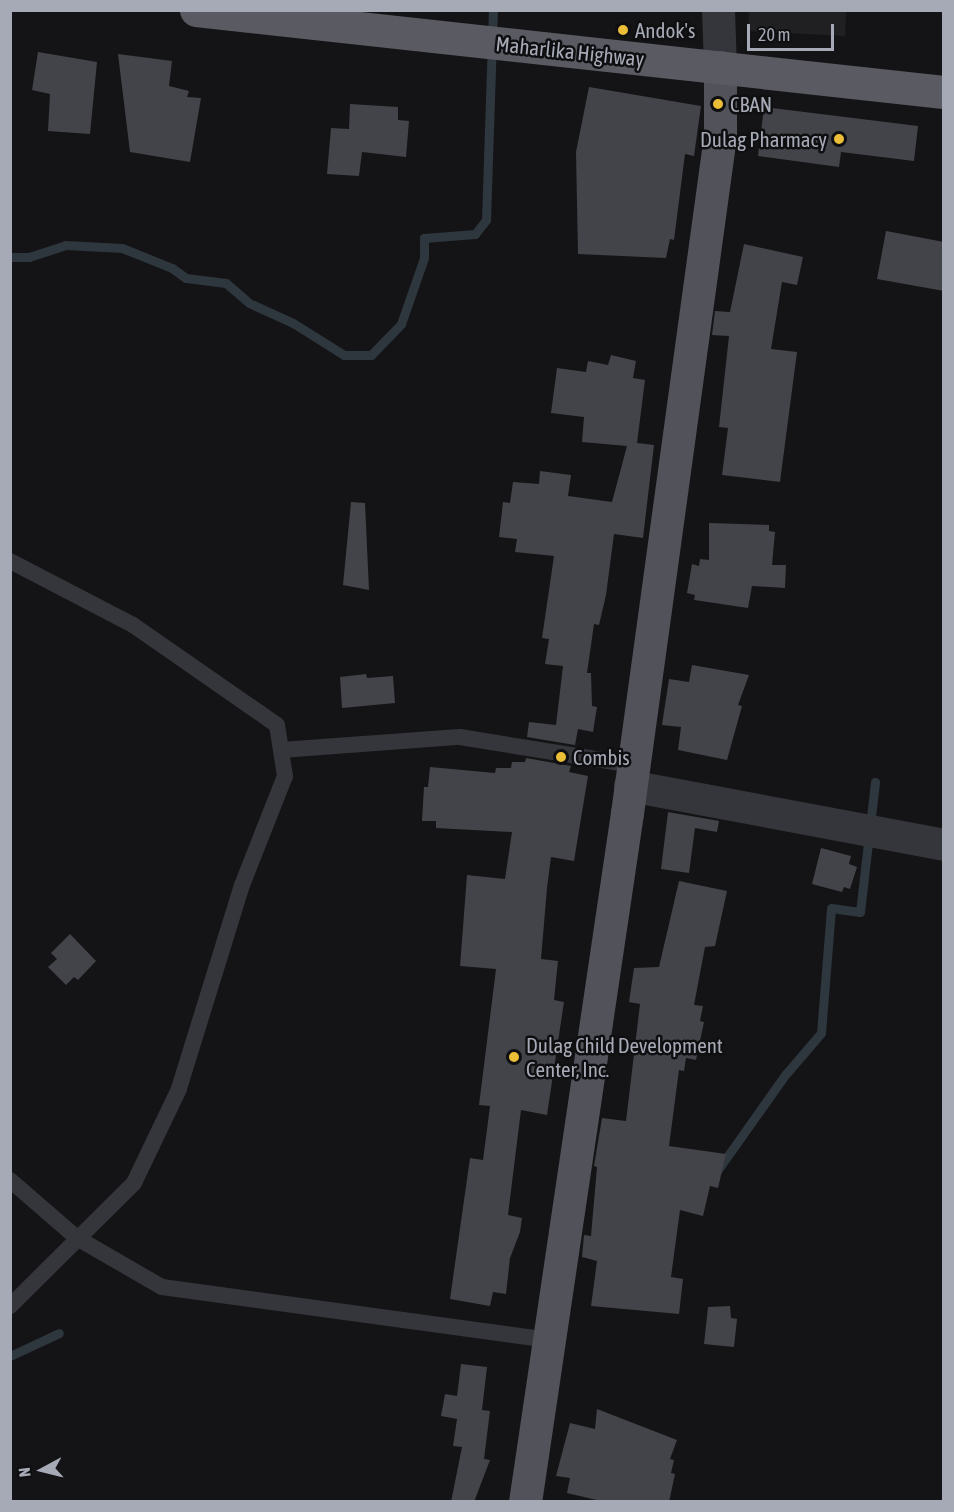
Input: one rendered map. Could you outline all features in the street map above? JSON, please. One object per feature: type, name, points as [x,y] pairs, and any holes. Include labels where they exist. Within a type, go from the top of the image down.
[{"type":"highway","name":"Maharlika Highway","points":[[196,10],[944,92]]},
{"type":"main road","points":[[525,1502],[632,775],[720,136],[720,67]]},
{"type":"street","points":[[718,10],[720,67]]},
{"type":"street","points":[[632,775],[868,830],[944,845]]},
{"type":"lane","points":[[10,561],[133,626],[277,725],[285,776],[242,885],[179,1089],[134,1183],[10,1306]]},
{"type":"lane","points":[[281,750],[460,737],[632,775]]},
{"type":"lane","points":[[10,1180],[77,1238],[162,1287],[548,1340]]},
{"type":"shaded area","points":[[749,11],[846,11],[845,36],[748,31]]},
{"type":"building","points":[[38,52],[97,62],[90,134],[48,131],[50,94],[32,90]]},
{"type":"building","points":[[118,54],[172,61],[169,86],[189,91],[187,97],[201,98],[190,162],[130,152]]},
{"type":"building","points":[[589,87],[701,106],[694,156],[685,154],[674,240],[670,239],[666,258],[578,254],[576,152]]},
{"type":"building","points":[[350,104],[398,107],[398,120],[409,121],[406,157],[362,152],[359,176],[327,174],[331,128],[349,129]]},
{"type":"building","name":"Dulag Pharmacy","points":[[764,107],[918,126],[914,161],[841,152],[839,167],[758,156]]},
{"type":"building","points":[[886,231],[944,242],[944,291],[877,279]]},
{"type":"building","points":[[744,244],[803,257],[797,285],[782,282],[771,349],[797,352],[780,482],[722,475],[728,428],[719,427],[729,336],[712,335],[715,311],[730,312]]},
{"type":"building","points":[[611,355],[636,361],[633,378],[645,380],[637,443],[654,445],[643,538],[614,534],[606,595],[599,625],[594,624],[587,673],[591,673],[592,706],[597,707],[593,732],[578,729],[575,745],[527,737],[529,722],[556,725],[563,666],[545,664],[549,639],[542,638],[554,556],[515,552],[517,539],[499,537],[503,502],[510,503],[513,482],[539,484],[540,471],[571,475],[568,496],[612,502],[627,446],[582,442],[584,417],[551,413],[557,368],[586,372],[588,361],[608,365]]},
{"type":"building","points":[[351,502],[365,503],[369,590],[343,585]]},
{"type":"building","points":[[709,523],[769,525],[769,531],[775,532],[772,565],[786,565],[785,588],[752,586],[748,608],[694,600],[695,595],[687,593],[692,564],[699,566],[700,559],[709,560]]},
{"type":"building","points":[[692,665],[749,675],[738,705],[742,706],[727,760],[678,750],[681,727],[662,725],[669,679],[689,682]]},
{"type":"building","points":[[366,674],[367,678],[393,676],[395,703],[342,708],[340,677]]},
{"type":"building","points":[[526,758],[571,766],[569,772],[588,776],[574,861],[551,857],[541,959],[558,961],[554,1000],[564,1002],[547,1115],[521,1110],[508,1215],[522,1218],[520,1232],[510,1258],[506,1294],[493,1292],[490,1306],[450,1299],[470,1158],[483,1160],[490,1106],[479,1105],[496,969],[460,966],[467,875],[505,879],[512,832],[436,828],[436,821],[422,821],[424,787],[428,787],[430,767],[495,773],[496,768],[511,768],[512,762],[525,762]]},
{"type":"building","points":[[668,812],[719,821],[717,832],[695,828],[689,873],[661,869]]},
{"type":"building","points":[[821,848],[851,856],[849,864],[857,867],[850,889],[844,887],[842,892],[812,884]]},
{"type":"building","points":[[679,881],[727,891],[715,946],[705,947],[694,1005],[703,1006],[700,1021],[704,1022],[696,1060],[686,1058],[684,1071],[679,1070],[669,1146],[726,1154],[718,1188],[710,1186],[703,1216],[680,1210],[671,1277],[683,1279],[679,1314],[591,1306],[597,1261],[582,1257],[584,1235],[591,1236],[597,1167],[594,1166],[602,1118],[626,1121],[640,1004],[629,1002],[634,968],[659,967]]},
{"type":"building","points":[[70,934],[96,961],[78,980],[74,977],[66,985],[48,967],[57,959],[51,953]]},
{"type":"building","points":[[730,1306],[731,1318],[737,1319],[734,1347],[704,1344],[708,1307]]},
{"type":"building","points":[[461,1364],[487,1367],[482,1410],[490,1411],[484,1459],[490,1460],[474,1502],[451,1502],[462,1447],[453,1446],[457,1419],[441,1416],[445,1394],[457,1396]]},
{"type":"building","points":[[597,1409],[677,1440],[670,1459],[674,1460],[671,1473],[675,1474],[669,1502],[605,1502],[567,1493],[570,1478],[556,1476],[570,1423],[595,1429]]},
{"type":"waterway","points":[[10,257],[29,257],[65,245],[122,248],[172,268],[186,278],[226,283],[249,303],[293,323],[344,355],[371,355],[401,324],[424,258],[424,238],[475,234],[486,220],[493,10]]},
{"type":"waterway","points":[[717,1171],[785,1075],[821,1033],[831,908],[860,912],[875,782]]},
{"type":"waterway","points":[[10,1356],[59,1333]]},
{"type":"place","name":"Andok's","points":[[623,30]]},
{"type":"place","name":"CBAN","points":[[718,104]]},
{"type":"place","name":"Dulag Pharmacy","points":[[839,139]]},
{"type":"place","name":"Combis","points":[[561,757]]},
{"type":"place","name":"Dulag Child Development Center, Inc.","points":[[514,1057]]}]
